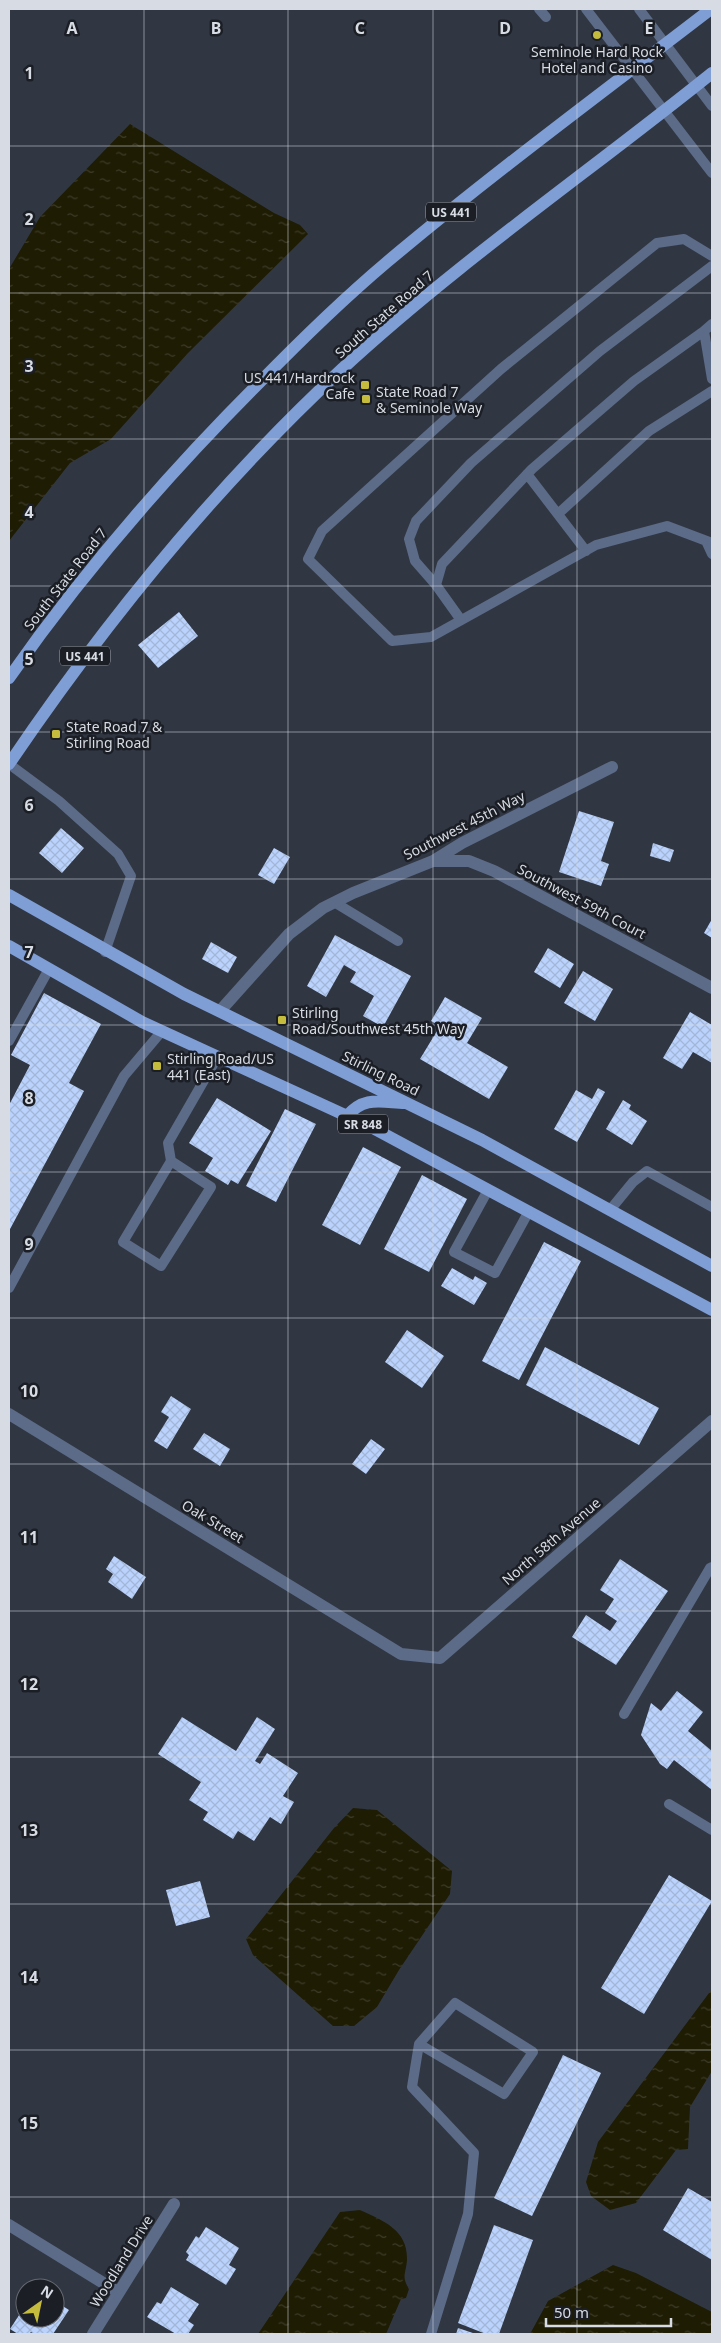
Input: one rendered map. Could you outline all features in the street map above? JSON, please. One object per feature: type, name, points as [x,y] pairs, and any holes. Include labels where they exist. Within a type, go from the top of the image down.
[{"type":"main road","name":"South State Road 7","points":[[9,678],[66,600],[131,520],[224,418],[285,356],[387,262],[711,9]]},
{"type":"main road","name":"South State Road 7","points":[[9,764],[45,710],[123,605],[168,552],[281,428],[343,368],[478,254],[712,73]]},
{"type":"main road","name":"Stirling Road","points":[[9,895],[105,952],[184,994],[410,1104],[712,1265]]},
{"type":"main road","name":"SR 848","points":[[9,946],[162,1031],[347,1116],[529,1211],[712,1310]]},
{"type":"main road","points":[[347,1116],[356,1105],[365,1102],[410,1104]]},
{"type":"street","name":"Southwest 45th Way","points":[[220,1011],[289,934],[323,908],[433,861],[462,843],[612,767]]},
{"type":"street","name":"Southwest 59th Court","points":[[433,861],[469,861],[494,870],[712,988]]},
{"type":"street","name":"Oak Street","points":[[9,1414],[401,1654]]},
{"type":"street","name":"North 58th Avenue","points":[[401,1654],[440,1658],[712,1421]]},
{"type":"street","name":"Woodland Drive","points":[[93,2334],[174,2204]]},
{"type":"street","points":[[9,2225],[118,2292]]},
{"type":"lane","points":[[586,9],[634,69],[712,173]]},
{"type":"lane","points":[[639,9],[712,106]]},
{"type":"lane","points":[[712,256],[684,239],[657,243],[501,369],[322,531],[308,559],[392,641],[431,636],[596,545],[667,526],[709,542],[712,554]]},
{"type":"lane","points":[[461,620],[415,560],[409,539],[416,521],[471,463],[600,351],[712,266]]},
{"type":"lane","points":[[436,585],[442,564],[527,474],[634,381],[708,328]]},
{"type":"lane","points":[[708,328],[712,379]]},
{"type":"lane","points":[[559,513],[649,431],[712,391]]},
{"type":"lane","points":[[527,474],[559,513],[586,551]]},
{"type":"lane","points":[[9,764],[59,801],[118,854],[131,876],[105,952]]},
{"type":"lane","points":[[334,902],[398,941]]},
{"type":"lane","points":[[9,1041],[49,969]]},
{"type":"lane","points":[[9,1288],[124,1076],[162,1031]]},
{"type":"lane","points":[[171,1161],[211,1187],[161,1266],[123,1242],[171,1161],[168,1143],[218,1056]]},
{"type":"lane","points":[[610,1210],[633,1182],[647,1171],[712,1206]]},
{"type":"lane","points":[[488,1190],[454,1252],[495,1273],[529,1211]]},
{"type":"lane","points":[[624,1714],[712,1567]]},
{"type":"lane","points":[[669,1804],[712,1830]]},
{"type":"lane","points":[[419,2044],[504,2094],[534,2052],[455,2003],[419,2044],[412,2087],[474,2152],[468,2214],[431,2334]]},
{"type":"water","points":[[130,124],[274,213],[300,225],[308,234],[188,353],[111,439],[70,463],[9,541],[9,269],[40,217]]},
{"type":"water","points":[[353,1808],[377,1810],[452,1871],[450,1894],[399,1970],[377,2007],[354,2026],[333,2026],[253,1955],[246,1939],[334,1828]]},
{"type":"water","points":[[712,1989],[712,2071],[690,2107],[688,2149],[676,2150],[636,2203],[610,2210],[591,2196],[586,2182],[598,2142]]},
{"type":"water","points":[[360,2210],[378,2218],[393,2228],[399,2234],[406,2250],[405,2278],[409,2289],[406,2298],[401,2299],[386,2334],[258,2334],[340,2212]]},
{"type":"water","points":[[613,2265],[636,2273],[712,2312],[712,2334],[530,2334],[548,2301]]},
{"type":"building","points":[[179,612],[198,636],[158,668],[138,645]]},
{"type":"building","points":[[579,811],[614,822],[601,861],[609,864],[601,886],[559,872]]},
{"type":"building","points":[[61,828],[84,848],[62,873],[39,853]]},
{"type":"building","points":[[653,843],[674,850],[670,862],[650,856]]},
{"type":"building","points":[[274,848],[290,857],[274,884],[258,875]]},
{"type":"building","points":[[712,919],[712,938],[704,933]]},
{"type":"building","points":[[335,935],[411,976],[383,1027],[363,1016],[374,996],[350,982],[356,972],[344,965],[326,997],[307,986]]},
{"type":"building","points":[[211,942],[237,957],[228,973],[202,959]]},
{"type":"building","points":[[548,948],[574,964],[560,988],[534,972]]},
{"type":"building","points":[[583,971],[613,989],[595,1021],[564,1003]]},
{"type":"building","points":[[44,993],[101,1024],[69,1083],[84,1091],[9,1231],[9,1105],[30,1065],[11,1055]]},
{"type":"building","points":[[445,997],[482,1018],[467,1043],[508,1067],[489,1099],[420,1059],[440,1026],[431,1021]]},
{"type":"building","points":[[690,1012],[712,1025],[712,1063],[693,1052],[682,1069],[663,1058]]},
{"type":"building","points":[[598,1088],[605,1092],[577,1142],[554,1129],[576,1090],[592,1099]]},
{"type":"building","points":[[217,1098],[271,1131],[238,1184],[231,1180],[228,1185],[205,1171],[213,1158],[189,1143]]},
{"type":"building","points":[[623,1100],[631,1105],[629,1109],[647,1121],[632,1145],[606,1129]]},
{"type":"building","points":[[285,1109],[316,1124],[276,1202],[246,1186]]},
{"type":"building","points":[[363,1147],[401,1167],[360,1245],[322,1225]]},
{"type":"building","points":[[422,1175],[467,1199],[429,1272],[384,1249]]},
{"type":"building","points":[[544,1242],[581,1261],[519,1380],[482,1361]]},
{"type":"building","points":[[452,1268],[473,1280],[475,1276],[487,1283],[474,1305],[441,1286]]},
{"type":"building","points":[[407,1330],[444,1356],[422,1388],[385,1362]]},
{"type":"building","points":[[545,1347],[659,1408],[639,1445],[526,1385]]},
{"type":"building","points":[[171,1396],[191,1409],[167,1449],[154,1441],[169,1417],[161,1412]]},
{"type":"building","points":[[204,1433],[230,1449],[220,1466],[193,1449]]},
{"type":"building","points":[[371,1439],[385,1449],[366,1474],[352,1464]]},
{"type":"building","points":[[114,1556],[146,1577],[132,1599],[108,1582],[113,1574],[106,1569]]},
{"type":"building","points":[[620,1559],[668,1591],[616,1665],[572,1637],[586,1615],[610,1631],[617,1621],[605,1613],[614,1599],[600,1590]]},
{"type":"building","points":[[677,1691],[703,1712],[688,1731],[712,1751],[712,1790],[674,1760],[667,1769],[660,1764],[641,1735],[651,1703],[661,1711]]},
{"type":"building","points":[[182,1717],[236,1751],[257,1717],[275,1729],[255,1761],[260,1764],[267,1753],[298,1773],[283,1796],[294,1802],[281,1824],[270,1817],[254,1841],[238,1831],[233,1839],[203,1820],[208,1812],[189,1800],[201,1782],[158,1754]]},
{"type":"building","points":[[669,1875],[712,1901],[644,2014],[601,1988]]},
{"type":"building","points":[[200,1881],[210,1917],[176,1926],[166,1890]]},
{"type":"building","points":[[563,2055],[601,2073],[532,2216],[494,2198]]},
{"type":"building","points":[[688,2188],[712,2202],[712,2260],[663,2230]]},
{"type":"building","points":[[494,2225],[533,2240],[499,2334],[486,2334],[458,2323]]},
{"type":"building","points":[[206,2227],[239,2248],[229,2265],[236,2269],[226,2285],[186,2260],[189,2255],[186,2252],[196,2236],[199,2238]]},
{"type":"building","points":[[171,2287],[199,2304],[188,2321],[194,2325],[188,2334],[176,2334],[147,2317],[157,2302],[161,2304]]},
{"type":"building","points":[[65,2307],[69,2310],[65,2316]]},
{"type":"building","points":[[15,2321],[15,2328],[57,2328],[53,2334],[34,2334],[31,2332],[29,2334],[18,2334],[10,2329]]},
{"type":"building","points":[[458,2328],[476,2334],[456,2334]]},
{"type":"place","name":"Seminole Hard Rock Hotel and Casino","points":[[597,35]]},
{"type":"place","name":"US 441/Hardrock Cafe","points":[[365,385]]},
{"type":"place","name":"State Road 7 & Seminole Way","points":[[366,399]]},
{"type":"place","name":"State Road 7 & Stirling Road","points":[[56,734]]},
{"type":"place","name":"Stirling Road/Southwest 45th Way","points":[[282,1020]]},
{"type":"place","name":"Stirling Road/US 441 (East)","points":[[157,1066]]}]
